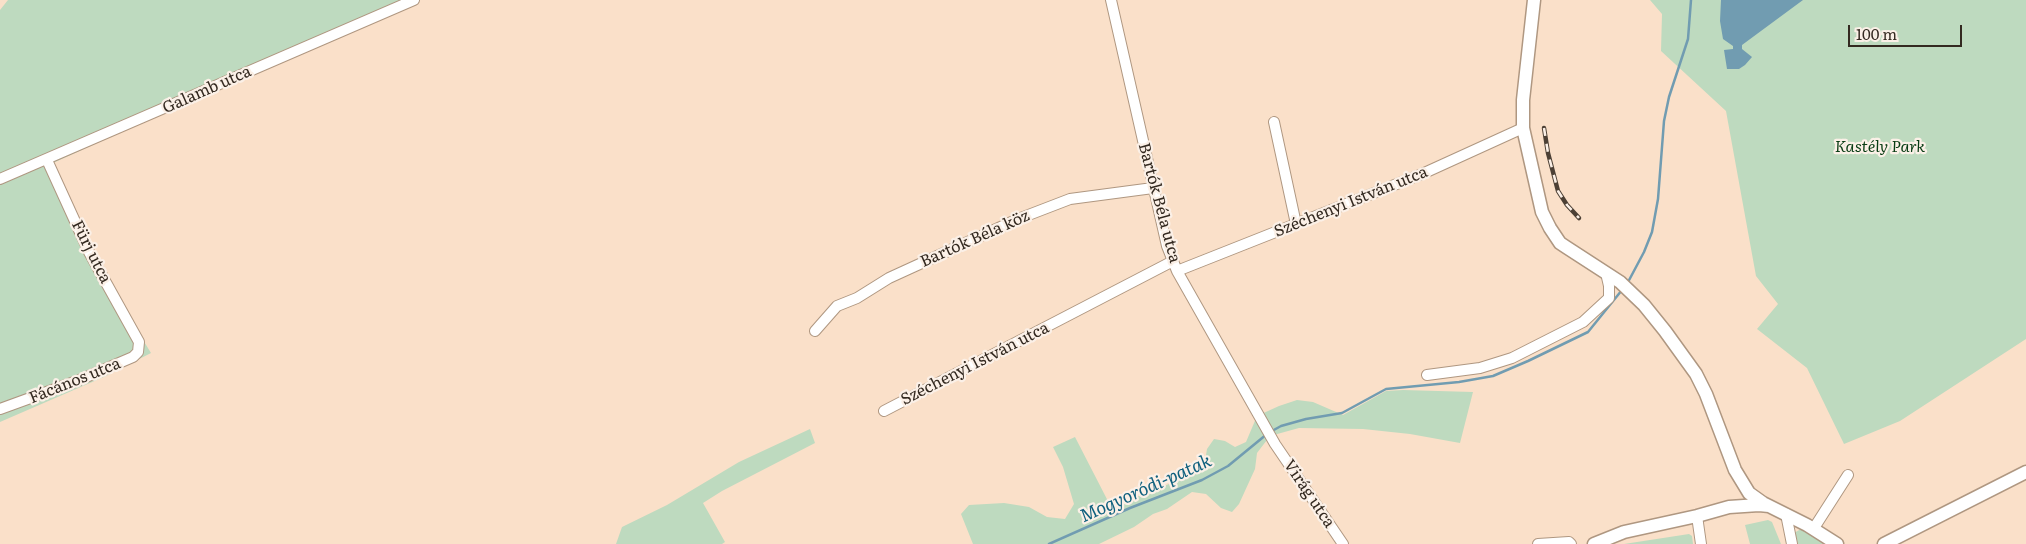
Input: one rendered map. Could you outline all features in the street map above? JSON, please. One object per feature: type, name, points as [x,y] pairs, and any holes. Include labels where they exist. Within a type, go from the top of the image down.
[{"type":"main road","points":[[1534,0],[1524,100],[1524,128],[1542,212],[1560,243],[1624,286],[1665,331],[1696,374],[1740,480],[1738,501]]},
{"type":"main road","points":[[1884,544],[2026,472]]},
{"type":"main road","points":[[1738,501],[1769,506]]},
{"type":"main road","points":[[1594,544],[1624,532],[1697,516],[1738,501],[1769,506],[1814,528],[1837,544]]},
{"type":"street","name":"Galamb utca","points":[[0,179],[414,0]]},
{"type":"street","name":"Bartók Béla utca","points":[[1111,0],[1167,246],[1175,266],[1271,437]]},
{"type":"street","points":[[1274,122],[1296,224]]},
{"type":"street","name":"Széchenyi István utca","points":[[884,411],[1175,266],[1296,224],[1422,174],[1524,128]]},
{"type":"street","name":"Fürj utca","points":[[47,160],[88,252],[139,342]]},
{"type":"street","name":"Bartók Béla köz","points":[[815,331],[837,306],[857,298],[890,278],[1018,219],[1070,199],[1153,188]]},
{"type":"street","points":[[1427,376],[1480,368],[1512,358],[1583,322],[1609,298],[1606,273]]},
{"type":"street","name":"Fácános utca","points":[[0,409],[69,384],[133,357],[138,352],[139,342]]},
{"type":"street","name":"Virág utca","points":[[1271,437],[1343,544]]},
{"type":"street","points":[[1814,528],[1848,475]]},
{"type":"street","points":[[1786,514],[1792,544]]},
{"type":"street","points":[[1697,516],[1701,544]]},
{"type":"street","points":[[1538,544],[1569,542],[1571,544]]},
{"type":"green space","points":[[8,0],[413,0],[53,163],[107,281],[151,353],[106,376],[0,422],[0,10]]},
{"type":"green space","name":"Kastély Park","points":[[1650,0],[2026,0],[2026,339],[1900,421],[1844,444],[1807,368],[1757,329],[1778,304],[1756,276],[1726,111],[1661,51],[1662,14]]},
{"type":"green space","points":[[1386,391],[1473,392],[1460,443],[1410,434],[1363,429],[1299,428],[1270,436],[1257,453],[1255,469],[1239,504],[1232,512],[1221,508],[1206,494],[1192,492],[1167,509],[1153,514],[1134,527],[1099,544],[973,544],[961,514],[969,505],[1004,503],[1029,507],[1047,517],[1065,519],[1074,504],[1063,467],[1053,447],[1075,437],[1111,507],[1169,484],[1189,472],[1204,467],[1207,449],[1214,439],[1225,441],[1235,447],[1246,442],[1257,416],[1279,406],[1297,400],[1313,402],[1343,415]]},
{"type":"green space","points":[[810,429],[815,443],[722,491],[703,503],[725,542],[722,544],[616,544],[622,527],[667,505],[739,462]]},
{"type":"green space","points":[[1768,520],[1772,522],[1781,544],[1750,544],[1745,525]]},
{"type":"green space","points":[[1801,529],[1827,544],[1798,544],[1794,533]]},
{"type":"green space","points":[[1689,534],[1692,536],[1693,544],[1624,544]]},
{"type":"water","points":[[1721,0],[1803,0],[1742,45],[1742,49],[1752,57],[1745,65],[1739,69],[1727,69],[1724,50],[1733,49],[1733,46],[1723,39],[1720,21]]},
{"type":"waterway","name":"Mogyoródi-patak","points":[[1627,284],[1652,232],[1658,199],[1664,121],[1669,97],[1688,39],[1691,0]]},
{"type":"waterway","name":"Mogyoródi-patak","points":[[1272,431],[1281,426],[1306,419],[1342,413],[1386,389],[1459,382],[1493,376],[1588,332],[1622,290]]},
{"type":"waterway","name":"Mogyoródi-patak","points":[[1049,544],[1130,508],[1202,480],[1228,466],[1267,434]]},
{"type":"railway","points":[[1544,128],[1548,153],[1558,191],[1579,218]]}]
